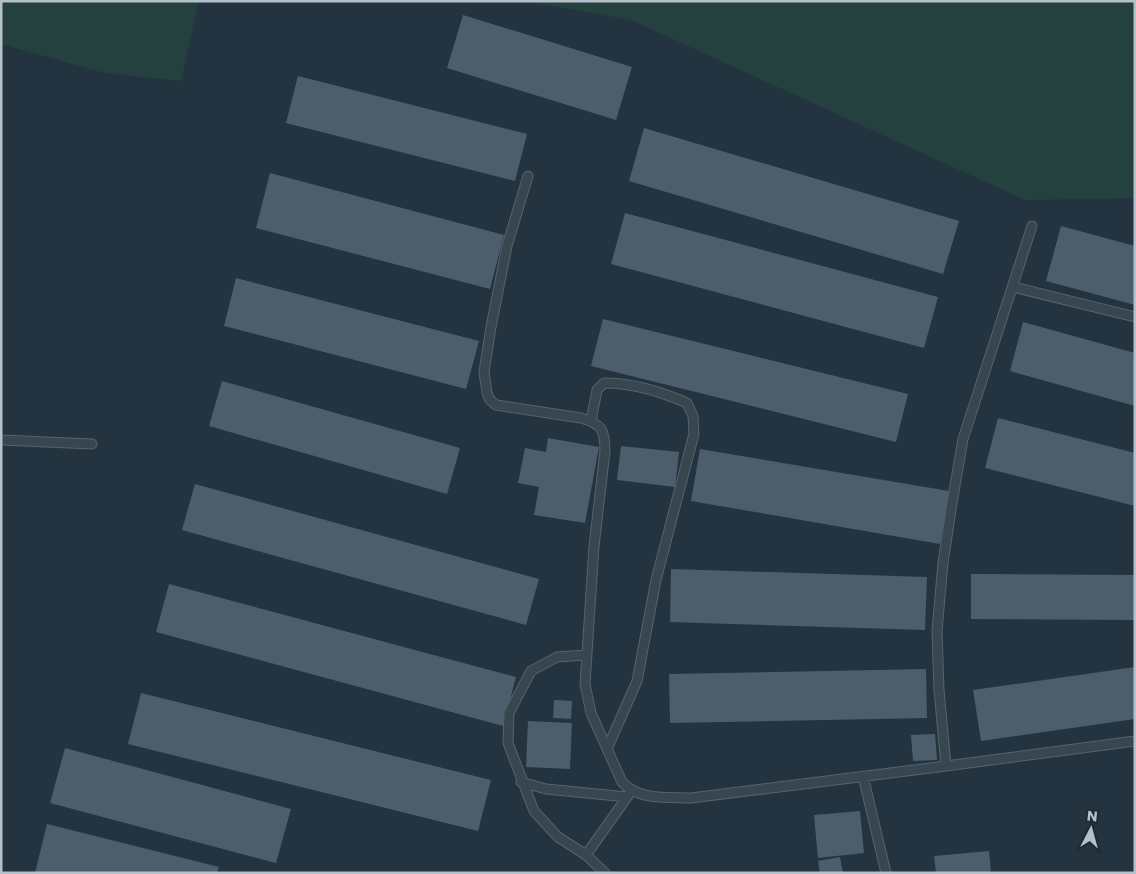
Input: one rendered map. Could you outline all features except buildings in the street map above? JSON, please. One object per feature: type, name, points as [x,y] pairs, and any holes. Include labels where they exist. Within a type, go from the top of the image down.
[{"type":"lane","points":[[528,176],[507,246],[491,326],[484,372],[487,393],[490,400],[496,405],[591,421],[601,428],[605,435],[594,546],[585,684],[588,702],[607,749],[622,782],[630,794]]},
{"type":"lane","points":[[946,766],[939,690],[937,631],[943,563],[963,439],[1032,226]]},
{"type":"lane","points":[[1012,286],[1135,317]]},
{"type":"lane","points":[[591,421],[597,390],[604,383],[614,383],[666,394],[687,403],[693,416],[694,434],[656,580],[637,681],[607,749]]},
{"type":"lane","points":[[1,440],[92,444]]},
{"type":"lane","points":[[586,655],[557,657],[531,671],[509,713],[508,743],[534,811],[558,837],[586,855],[605,873]]},
{"type":"lane","points":[[522,782],[546,789],[651,797],[692,798],[1135,741]]},
{"type":"lane","points":[[863,776],[886,873]]},
{"type":"lane","points":[[586,855],[630,794]]},
{"type":"green space","points":[[1,1],[199,1],[181,81],[105,73],[1,44]]},
{"type":"green space","points":[[523,1],[1135,1],[1135,198],[1025,200],[631,20]]}]
